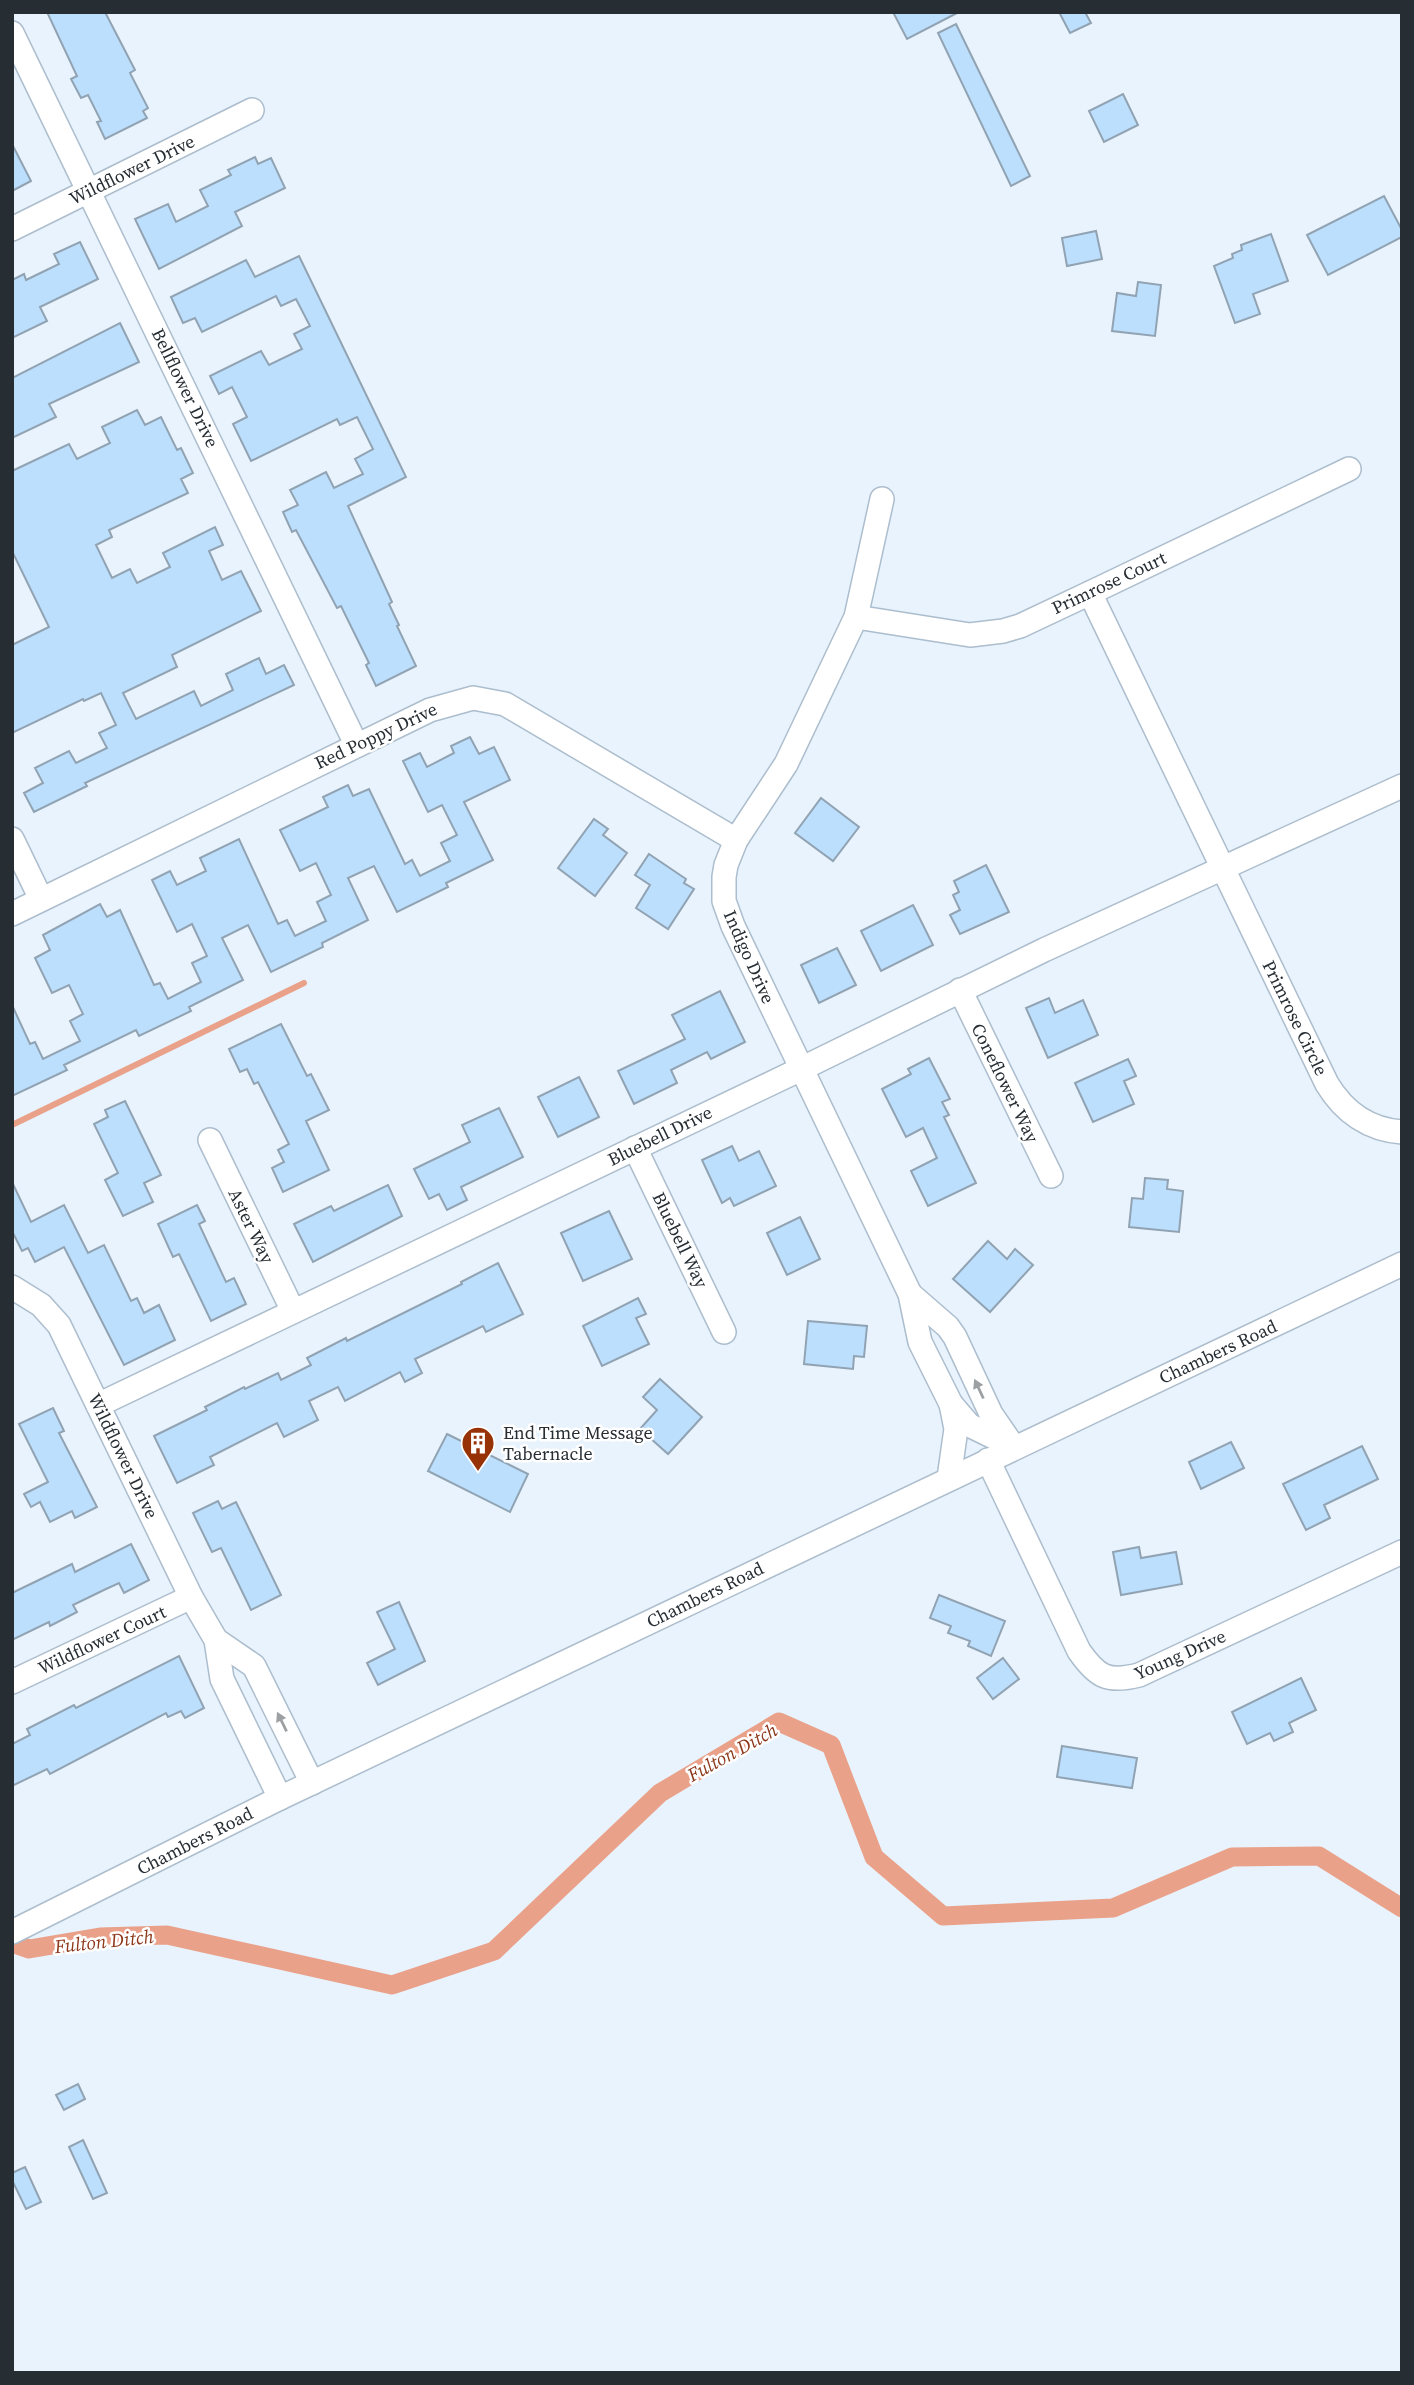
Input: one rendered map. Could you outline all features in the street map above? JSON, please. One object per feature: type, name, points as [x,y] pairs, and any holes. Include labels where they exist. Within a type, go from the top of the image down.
[{"type":"street","name":"Bellflower Drive","points":[[12,33],[91,191],[356,744]]},
{"type":"street","name":"Wildflower Drive","points":[[12,229],[252,110]]},
{"type":"street","name":"Primrose Court","points":[[856,618],[970,635],[988,634],[1020,626],[1349,469]]},
{"type":"street","name":"Indigo Drive","points":[[882,499],[856,618],[786,764],[736,840],[724,877],[724,901],[727,913],[801,1069],[911,1294],[920,1342],[951,1404]]},
{"type":"street","name":"Primrose Circle","points":[[1090,593],[1335,1097],[1349,1112],[1368,1124],[1402,1132]]},
{"type":"street","name":"Red Poppy Drive","points":[[12,914],[356,744],[430,710],[473,698],[505,704],[736,840]]},
{"type":"street","points":[[1223,869],[1402,786]]},
{"type":"street","points":[[12,839],[41,899]]},
{"type":"street","name":"Bluebell Drive","points":[[98,1405],[801,1069],[960,990],[1223,869]]},
{"type":"street","name":"Coneflower Way","points":[[960,990],[1051,1176]]},
{"type":"street","name":"Aster Way","points":[[210,1140],[293,1311]]},
{"type":"street","name":"Bluebell Way","points":[[635,1148],[724,1332]]},
{"type":"street","name":"Chambers Road","points":[[19,1929],[280,1798],[1402,1264]]},
{"type":"street","name":"Wildflower Drive","points":[[12,1287],[41,1305],[59,1325],[191,1597],[216,1640],[222,1679],[280,1798]]},
{"type":"street","name":"Indigo Drive","points":[[911,1294],[948,1327],[955,1337],[991,1415],[1014,1447]]},
{"type":"street","points":[[951,1404],[969,1425],[1014,1447]]},
{"type":"street","points":[[950,1478],[956,1429],[951,1404]]},
{"type":"street","name":"Young Drive","points":[[988,1460],[1079,1651],[1099,1673],[1115,1679],[1139,1675],[1402,1552]]},
{"type":"street","name":"Wildflower Court","points":[[12,1682],[191,1597]]},
{"type":"street","name":"Wildflower Drive","points":[[216,1640],[254,1666],[312,1783]]},
{"type":"building","points":[[47,12],[105,12],[135,70],[130,73],[148,108],[143,111],[147,118],[105,139],[97,122],[101,121],[88,95],[81,98],[71,79],[77,76]]},
{"type":"building","points":[[893,12],[959,12],[907,39]]},
{"type":"building","points":[[1059,12],[1085,12],[1091,23],[1070,33]]},
{"type":"building","points":[[956,24],[1030,176],[1011,186],[938,33]]},
{"type":"building","points":[[1123,94],[1138,125],[1104,142],[1089,111]]},
{"type":"building","points":[[12,144],[31,181],[12,191]]},
{"type":"building","points":[[255,157],[258,164],[271,158],[285,188],[235,212],[242,226],[159,269],[135,219],[168,204],[176,222],[208,206],[200,190],[231,175],[228,170]]},
{"type":"building","points":[[1384,196],[1402,230],[1402,237],[1328,275],[1307,235]]},
{"type":"building","points":[[1096,231],[1102,259],[1067,266],[1062,238]]},
{"type":"building","points":[[1271,234],[1288,281],[1253,294],[1260,314],[1235,323],[1214,266],[1233,258],[1232,254],[1242,250],[1241,245]]},
{"type":"building","points":[[80,242],[98,279],[40,307],[47,321],[12,338],[12,280],[24,274],[26,280],[59,264],[54,254]]},
{"type":"building","points":[[299,256],[406,477],[348,506],[392,602],[389,604],[399,625],[397,626],[416,666],[376,686],[366,665],[369,663],[341,606],[337,608],[296,530],[292,532],[283,512],[298,505],[290,490],[326,472],[334,488],[363,474],[355,459],[373,449],[357,417],[340,425],[337,419],[251,461],[233,424],[247,417],[232,387],[219,394],[210,376],[261,351],[269,365],[302,349],[294,334],[310,326],[296,299],[281,306],[276,296],[202,332],[195,318],[183,323],[171,297],[246,260],[255,277]]},
{"type":"building","points":[[1138,282],[1161,285],[1155,336],[1112,331],[1117,293],[1136,296]]},
{"type":"building","points":[[120,323],[139,362],[49,404],[56,417],[12,438],[12,378]]},
{"type":"building","points":[[137,410],[145,425],[161,417],[177,450],[181,448],[193,473],[181,479],[188,493],[109,530],[112,537],[96,545],[112,578],[130,569],[137,583],[170,567],[163,553],[215,527],[223,545],[209,551],[222,580],[241,571],[261,611],[172,655],[177,667],[123,693],[136,719],[194,691],[201,706],[233,690],[226,674],[259,658],[266,674],[284,665],[294,685],[85,783],[87,786],[34,812],[24,793],[43,783],[35,768],[69,751],[76,763],[107,748],[99,733],[116,725],[101,693],[12,733],[12,645],[49,627],[12,551],[12,471],[69,444],[77,459],[110,443],[102,427]]},
{"type":"building","points":[[470,737],[479,754],[494,747],[510,780],[464,802],[493,860],[446,883],[448,887],[397,912],[374,866],[348,878],[368,920],[322,943],[323,947],[271,972],[248,925],[222,938],[243,980],[189,1007],[191,1011],[139,1036],[136,1030],[64,1065],[67,1070],[12,1096],[12,1005],[30,1044],[35,1042],[43,1059],[80,1041],[70,1021],[83,1014],[69,985],[52,993],[35,958],[50,950],[43,935],[100,904],[107,917],[120,910],[154,985],[160,983],[168,999],[201,982],[192,963],[207,956],[192,924],[177,932],[152,880],[170,871],[177,885],[206,871],[200,858],[239,839],[278,924],[287,920],[295,936],[326,921],[317,902],[331,895],[316,863],[300,871],[280,830],[328,807],[323,797],[348,785],[353,796],[369,789],[405,864],[412,860],[420,876],[450,861],[441,843],[457,835],[442,805],[428,812],[403,761],[420,753],[427,767],[454,753],[451,746]]},
{"type":"building","points":[[821,798],[859,827],[833,861],[795,833]]},
{"type":"building","points":[[594,819],[608,829],[603,835],[627,853],[595,896],[558,868]]},
{"type":"building","points":[[649,854],[686,879],[684,883],[694,889],[668,929],[636,908],[650,885],[635,875]]},
{"type":"building","points":[[986,865],[1009,912],[960,934],[950,915],[960,910],[953,895],[959,892],[954,881]]},
{"type":"building","points":[[913,905],[933,945],[881,971],[861,931]]},
{"type":"building","points":[[837,948],[856,985],[819,1003],[801,965]]},
{"type":"building","points":[[720,991],[745,1042],[711,1059],[707,1052],[671,1070],[677,1083],[634,1104],[618,1071],[685,1039],[672,1015]]},
{"type":"building","points":[[1049,998],[1055,1013],[1083,1000],[1098,1035],[1048,1058],[1026,1008]]},
{"type":"building","points":[[281,1024],[307,1076],[311,1074],[329,1110],[306,1121],[329,1170],[283,1192],[272,1168],[284,1162],[278,1150],[289,1144],[258,1082],[254,1084],[247,1069],[240,1072],[229,1049]]},
{"type":"building","points":[[929,1058],[950,1099],[942,1102],[949,1115],[944,1117],[976,1183],[928,1206],[911,1171],[937,1158],[923,1128],[906,1137],[882,1089],[911,1074],[908,1069]]},
{"type":"building","points":[[1128,1059],[1136,1076],[1124,1081],[1134,1104],[1093,1122],[1075,1083]]},
{"type":"building","points":[[579,1077],[599,1117],[558,1137],[538,1097]]},
{"type":"building","points":[[125,1101],[161,1175],[144,1183],[153,1202],[123,1216],[105,1180],[118,1173],[94,1124],[108,1117],[105,1110]]},
{"type":"building","points":[[499,1108],[523,1157],[461,1187],[467,1200],[447,1210],[439,1194],[429,1199],[414,1169],[470,1142],[462,1125]]},
{"type":"building","points":[[732,1146],[739,1161],[759,1151],[776,1186],[734,1206],[730,1198],[722,1203],[702,1160]]},
{"type":"building","points":[[1145,1178],[1168,1180],[1167,1189],[1183,1191],[1179,1232],[1129,1227],[1132,1198],[1143,1199]]},
{"type":"building","points":[[12,1182],[31,1222],[64,1205],[88,1253],[104,1245],[131,1301],[137,1298],[144,1313],[159,1305],[175,1340],[124,1365],[64,1247],[35,1262],[28,1248],[22,1251],[12,1231]]},
{"type":"building","points":[[388,1185],[402,1216],[313,1262],[294,1224],[331,1206],[334,1211]]},
{"type":"building","points":[[197,1205],[205,1221],[199,1224],[226,1282],[234,1278],[246,1304],[211,1321],[179,1254],[173,1257],[158,1224]]},
{"type":"building","points":[[609,1211],[632,1259],[583,1281],[561,1233]]},
{"type":"building","points":[[800,1217],[820,1259],[787,1275],[767,1233]]},
{"type":"building","points":[[988,1241],[1007,1259],[1015,1249],[1033,1265],[990,1312],[953,1279]]},
{"type":"building","points":[[498,1263],[523,1314],[486,1332],[483,1326],[415,1359],[422,1373],[405,1382],[400,1372],[345,1401],[338,1387],[309,1401],[318,1420],[284,1437],[277,1423],[210,1457],[214,1465],[177,1483],[154,1436],[207,1410],[205,1407],[244,1387],[245,1389],[278,1373],[281,1380],[311,1365],[307,1358],[462,1284],[461,1282]]},
{"type":"building","points":[[638,1298],[646,1314],[636,1318],[649,1344],[602,1366],[583,1326]]},
{"type":"building","points":[[808,1321],[867,1326],[864,1357],[854,1356],[853,1369],[804,1364]]},
{"type":"building","points":[[660,1379],[702,1417],[668,1454],[640,1429],[657,1410],[643,1397]]},
{"type":"building","points":[[53,1408],[64,1431],[59,1433],[97,1507],[75,1518],[72,1511],[50,1522],[40,1502],[31,1507],[24,1494],[48,1482],[19,1424]]},
{"type":"building","name":"End Time Message Tabernacle","points":[[447,1434],[528,1474],[510,1512],[428,1471]]},
{"type":"building","points":[[1231,1442],[1244,1468],[1201,1489],[1189,1462]]},
{"type":"building","points":[[1362,1446],[1378,1479],[1324,1505],[1330,1518],[1306,1530],[1283,1484]]},
{"type":"building","points":[[218,1501],[222,1509],[236,1502],[281,1595],[251,1610],[221,1548],[212,1552],[193,1513]]},
{"type":"building","points":[[131,1544],[149,1580],[124,1593],[119,1583],[73,1605],[77,1612],[50,1626],[49,1622],[12,1640],[12,1593],[72,1564],[75,1572]]},
{"type":"building","points":[[1139,1547],[1141,1558],[1176,1552],[1182,1584],[1121,1595],[1113,1552]]},
{"type":"building","points":[[939,1595],[1005,1621],[991,1656],[968,1646],[970,1641],[948,1633],[951,1626],[930,1618]]},
{"type":"building","points":[[399,1602],[425,1661],[378,1685],[367,1663],[395,1649],[377,1612]]},
{"type":"building","points":[[179,1656],[204,1708],[185,1718],[181,1711],[168,1717],[166,1713],[50,1774],[47,1769],[12,1786],[12,1744],[30,1735],[27,1729],[74,1705],[76,1708]]},
{"type":"building","points":[[1003,1658],[1019,1679],[993,1699],[977,1678]]},
{"type":"building","points":[[1301,1678],[1316,1710],[1289,1723],[1293,1732],[1274,1741],[1270,1733],[1247,1744],[1232,1712]]},
{"type":"building","points":[[1062,1746],[1137,1758],[1132,1788],[1057,1777]]},
{"type":"building","points":[[78,2084],[85,2099],[64,2110],[56,2095]]},
{"type":"building","points":[[83,2140],[107,2193],[93,2199],[69,2147]]},
{"type":"building","points":[[25,2167],[41,2202],[26,2209],[12,2180],[12,2173]]},
{"type":"waterway","points":[[12,1125],[304,983]]},
{"type":"waterway","name":"Fulton Ditch","points":[[12,1943],[29,1949],[100,1937],[167,1935],[392,1985],[494,1951],[660,1793],[779,1722],[831,1745],[874,1857],[943,1916],[1113,1908],[1232,1857],[1319,1856],[1402,1908]]},
{"type":"place","name":"End Time Message Tabernacle","points":[[478,1473]]}]
